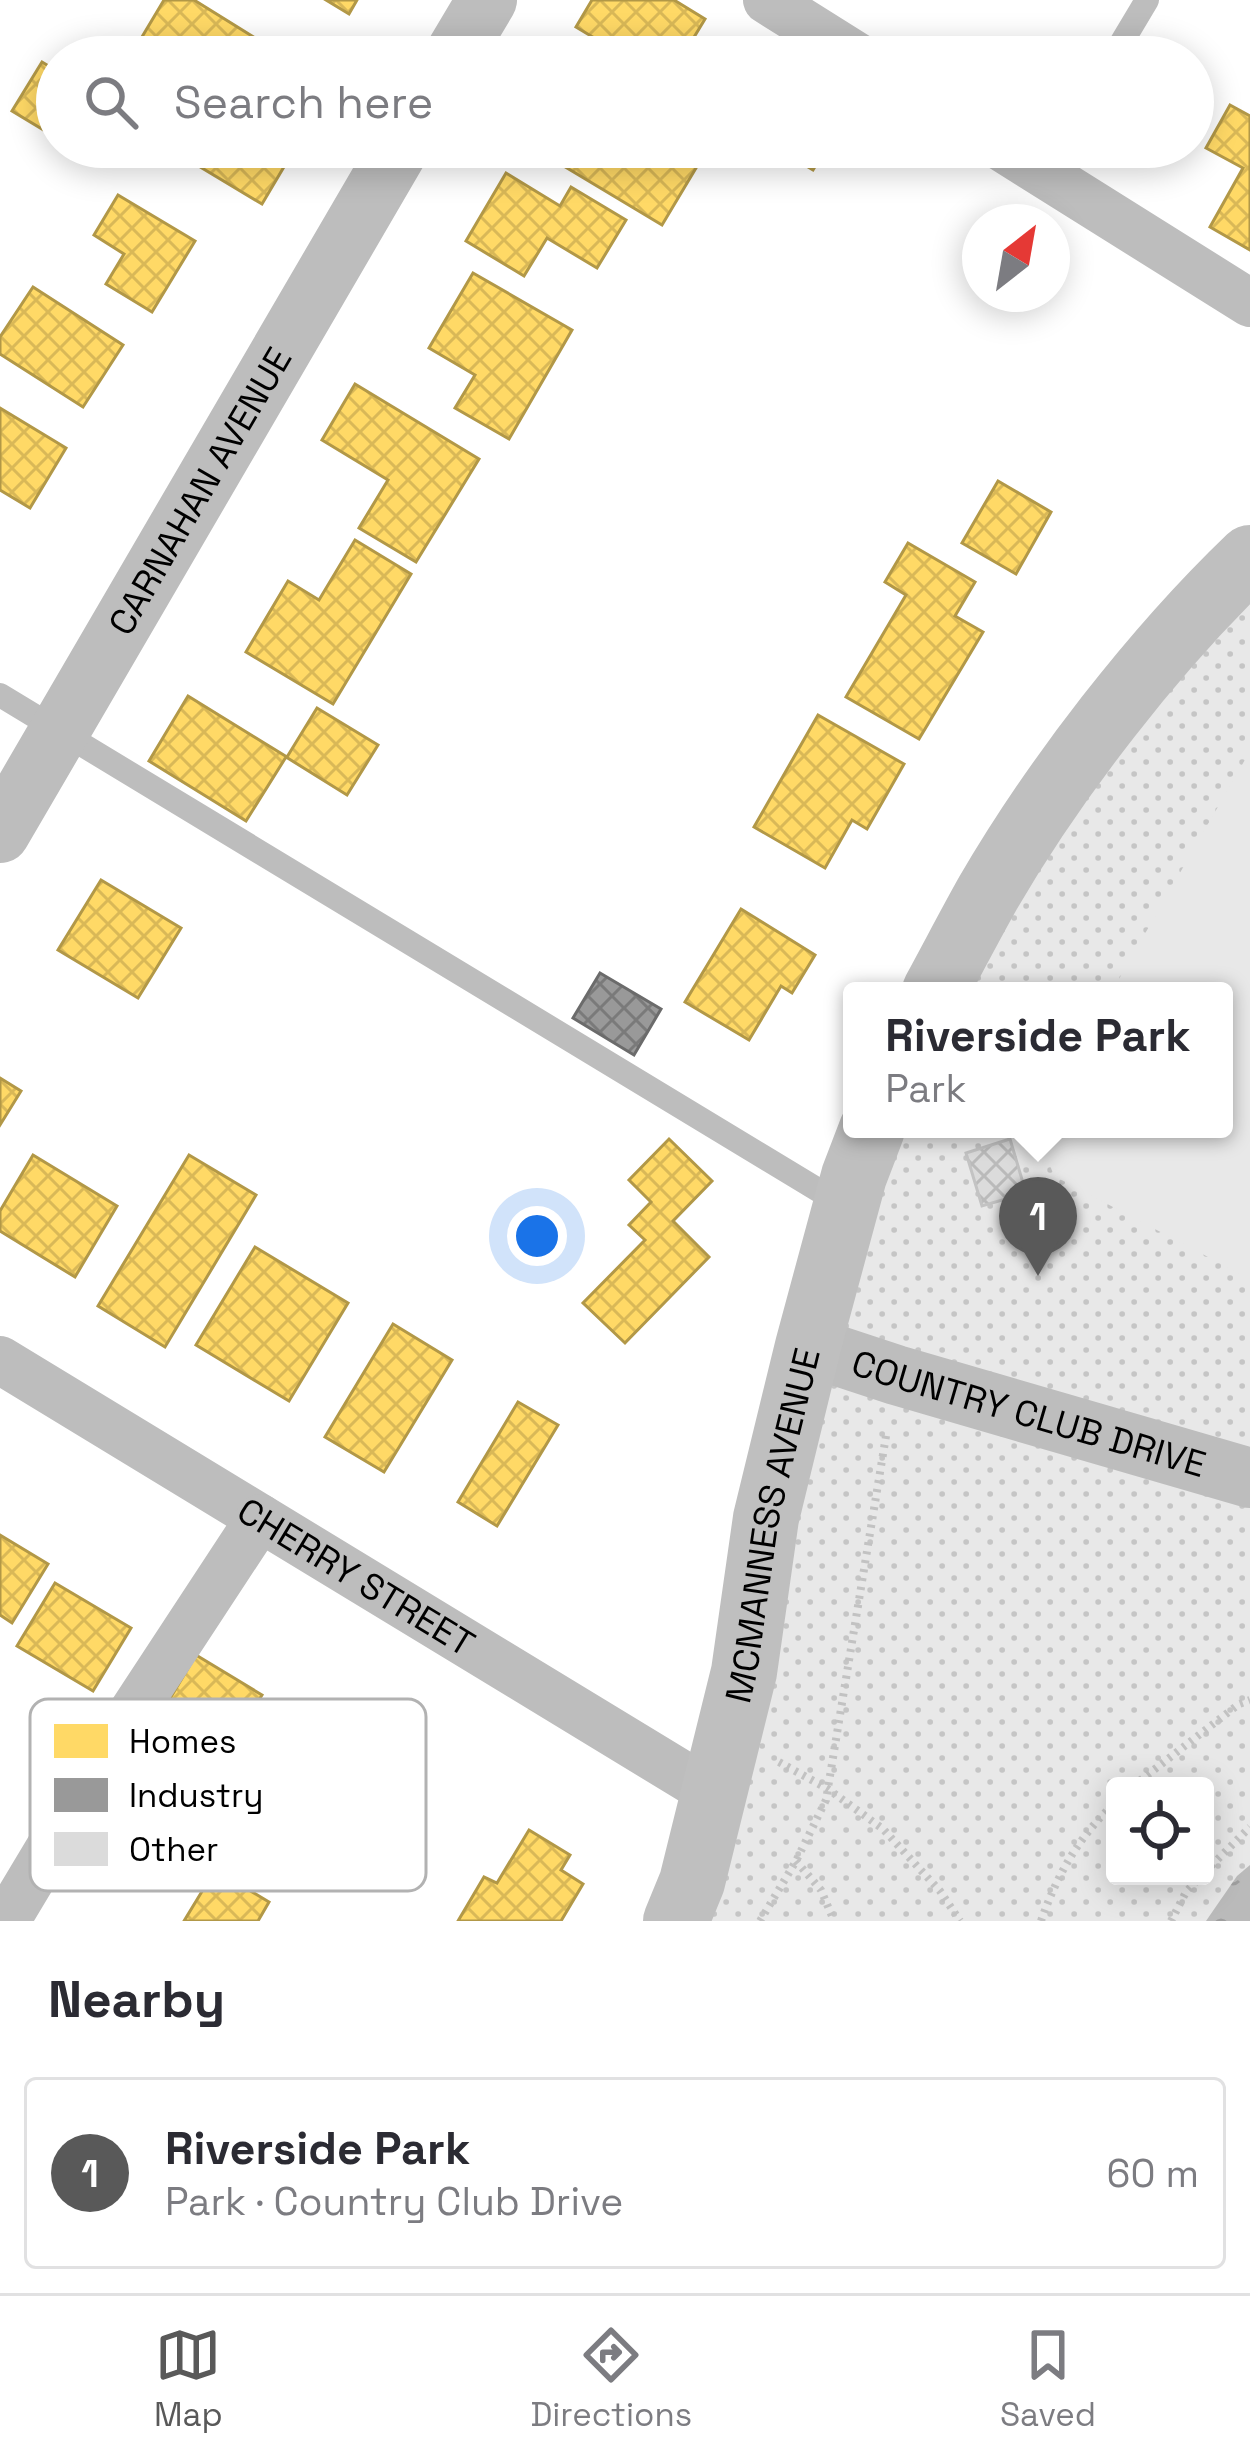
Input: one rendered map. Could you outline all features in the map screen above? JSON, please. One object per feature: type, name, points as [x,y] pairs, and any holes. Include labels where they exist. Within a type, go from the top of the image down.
[{"type":"main road","points":[[940,982],[1031,825],[1100,729],[1174,637],[1250,558]]},
{"type":"main road","name":"MCMANNESS AVENUE","points":[[676,1921],[692,1882],[743,1672],[766,1518],[808,1346],[845,1206],[869,1138]]},
{"type":"street","points":[[466,36],[487,0]]},
{"type":"street","points":[[767,0],[824,36]]},
{"type":"street","name":"CARNAHAN AVENUE","points":[[0,833],[388,168]]},
{"type":"street","points":[[1061,168],[1250,303]]},
{"type":"street","name":"COUNTRY CLUB DRIVE","points":[[808,1346],[1250,1478]]},
{"type":"street","name":"CHERRY STREET","points":[[0,1360],[260,1518],[720,1769]]},
{"type":"street","points":[[141,1699],[260,1518]]},
{"type":"street","points":[[6,1921],[30,1881]]},
{"type":"lane","points":[[1126,36],[1147,0]]},
{"type":"lane","points":[[0,695],[845,1206]]},
{"type":"path","points":[[760,1921],[826,1800],[896,1375]]},
{"type":"path","points":[[1145,1777],[1250,1700]]},
{"type":"path","points":[[720,1769],[771,1757],[828,1789],[883,1828],[940,1891],[960,1921]]},
{"type":"path","points":[[1041,1921],[1073,1849],[1106,1811]]},
{"type":"path","points":[[1214,1863],[1250,1827]]},
{"type":"path","points":[[796,1861],[820,1890],[834,1921]]},
{"type":"path","points":[[1171,1921],[1193,1885]]},
{"type":"shaded area","points":[[1250,558],[1250,1921],[676,1921],[870,1138],[1233,1138],[1233,982],[942,982]]},
{"type":"shaded area","points":[[1250,751],[1250,1279],[1054,1176],[1039,1138],[1233,1138],[1233,982],[1117,982]]},
{"type":"water","points":[[1250,1865],[1250,1921],[1206,1921],[1237,1876]]},
{"type":"building: Homes","points":[[164,0],[194,0],[252,36],[143,36]]},
{"type":"building: Homes","points":[[326,0],[357,0],[349,14]]},
{"type":"building: Homes","points":[[592,0],[674,0],[705,19],[695,36],[591,36],[576,27]]},
{"type":"building: Homes","points":[[36,72],[36,125],[12,111]]},
{"type":"building: Homes","points":[[1230,105],[1250,116],[1250,250],[1210,227],[1243,168],[1214,152],[1214,134]]},
{"type":"building: Homes","points":[[202,168],[283,168],[262,204]]},
{"type":"building: Homes","points":[[567,168],[696,168],[662,225]]},
{"type":"building: Homes","points":[[506,173],[560,206],[571,187],[626,220],[597,268],[547,238],[524,276],[466,241]]},
{"type":"building: Homes","points":[[118,195],[195,241],[152,312],[106,284],[124,254],[94,235]]},
{"type":"building: Homes","points":[[473,273],[572,330],[509,439],[455,408],[475,375],[429,348]]},
{"type":"building: Homes","points":[[33,287],[123,345],[83,407],[0,354],[0,337]]},
{"type":"building: Homes","points":[[355,384],[479,459],[416,562],[359,528],[388,480],[322,440]]},
{"type":"building: Homes","points":[[0,408],[66,448],[30,508],[0,490]]},
{"type":"building: Homes","points":[[998,481],[1051,512],[1016,574],[962,543]]},
{"type":"building: Homes","points":[[355,540],[411,574],[333,704],[246,652],[288,581],[319,600]]},
{"type":"building: Homes","points":[[908,543],[975,582],[955,616],[983,632],[919,739],[846,697],[906,595],[885,582]]},
{"type":"building: Homes","points":[[188,696],[287,757],[317,708],[378,745],[347,795],[286,757],[246,821],[149,761]]},
{"type":"building: Homes","points":[[818,715],[904,764],[867,829],[852,820],[825,868],[754,827]]},
{"type":"building: Homes","points":[[101,880],[181,928],[138,998],[58,950]]},
{"type":"building: Homes","points":[[741,909],[815,955],[792,993],[781,986],[749,1040],[685,1002]]},
{"type":"building: Homes","points":[[0,1078],[21,1091],[0,1125]]},
{"type":"building: Homes","points":[[669,1139],[712,1181],[673,1221],[709,1257],[625,1343],[583,1303],[645,1240],[629,1225],[651,1202],[629,1180]]},
{"type":"building: Homes","points":[[33,1155],[117,1206],[75,1277],[0,1231],[0,1211]]},
{"type":"building: Homes","points":[[189,1155],[256,1195],[165,1347],[98,1306]]},
{"type":"building: Homes","points":[[255,1247],[348,1303],[289,1401],[196,1345]]},
{"type":"building: Homes","points":[[393,1324],[452,1360],[384,1472],[325,1437]]},
{"type":"building: Homes","points":[[518,1402],[558,1425],[497,1526],[458,1502]]},
{"type":"building: Homes","points":[[0,1535],[48,1564],[12,1623],[0,1615]]},
{"type":"building: Homes","points":[[55,1583],[131,1628],[93,1691],[17,1646]]},
{"type":"building: Homes","points":[[196,1655],[262,1695],[260,1699],[170,1699]]},
{"type":"building: Homes","points":[[529,1830],[570,1855],[561,1870],[583,1884],[561,1921],[458,1921],[484,1877],[497,1883]]},
{"type":"building: Homes","points":[[202,1891],[250,1891],[269,1902],[258,1921],[184,1921]]},
{"type":"building: Industry","points":[[600,973],[661,1009],[634,1055],[573,1018]]},
{"type":"building: Other","points":[[1010,1139],[1026,1193],[982,1206],[966,1153]]},
{"type":"place","name":"Riverside Park","points":[[1038,1276]]}]
